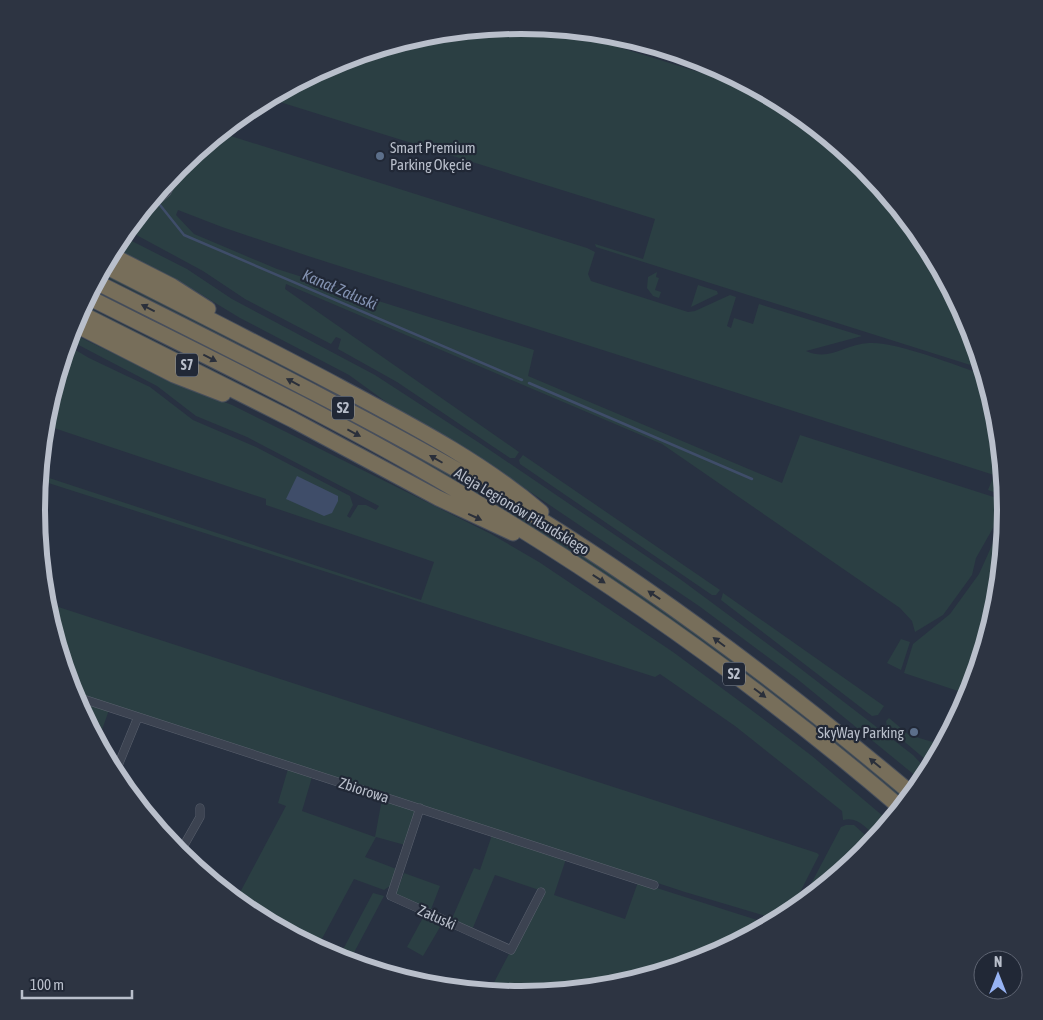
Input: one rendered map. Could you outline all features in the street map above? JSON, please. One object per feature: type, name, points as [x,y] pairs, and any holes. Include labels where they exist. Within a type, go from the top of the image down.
[{"type":"highway","points":[[117,259],[172,286],[256,343]]},
{"type":"highway","points":[[111,269],[256,343],[457,451],[526,500],[583,547]]},
{"type":"highway","name":"Aleja Legionów Piłsudskiego","points":[[102,285],[389,432],[493,491],[583,547],[694,623],[748,663],[823,720],[907,789]]},
{"type":"highway","name":"Aleja Legionów Piłsudskiego","points":[[94,300],[300,404],[480,504],[660,620],[746,682],[896,803]]},
{"type":"highway","name":"S7","points":[[87,316],[293,420],[438,498],[558,553]]},
{"type":"highway","points":[[82,328],[174,375],[293,420]]},
{"type":"street","name":"Zbiorowa","points":[[85,700],[654,885]]},
{"type":"street","points":[[119,764],[138,717]]},
{"type":"street","points":[[184,846],[200,817],[200,808]]},
{"type":"street","name":"Załuski","points":[[420,808],[390,896],[511,950],[541,892]]},
{"type":"green space","points":[[490,35],[553,35],[595,40],[718,77],[760,98],[811,132],[836,152],[880,196],[917,245],[934,272],[949,299],[975,367],[596,247],[595,244],[643,259],[655,219],[278,101],[311,83],[368,59],[429,43]]},
{"type":"green space","points":[[228,135],[587,248],[595,252],[588,274],[591,281],[688,312],[695,311],[730,295],[736,297],[727,326],[731,328],[734,318],[753,324],[759,304],[862,336],[806,351],[815,354],[830,354],[860,344],[881,343],[943,360],[977,372],[989,417],[994,448],[997,493],[988,490],[994,475],[308,256],[178,210],[176,215],[194,234],[277,269],[534,350],[528,376],[782,483],[800,435],[998,498],[998,514],[993,528],[976,558],[972,575],[943,615],[915,632],[912,621],[900,608],[662,444],[286,284],[285,289],[519,452],[515,458],[510,458],[397,382],[338,349],[341,339],[336,337],[331,344],[245,299],[203,271],[134,234],[155,206],[185,173]]},
{"type":"green space","points":[[130,240],[187,269],[232,299],[375,375],[481,444],[680,579],[788,659],[913,755],[923,766],[917,775],[916,776],[796,678],[699,606],[480,458],[393,407],[349,375],[240,318],[189,287],[121,253]]},
{"type":"green space","points":[[657,272],[656,277],[659,278],[655,290],[661,292],[659,298],[653,296],[647,288],[648,277]]},
{"type":"green space","points":[[108,274],[341,393],[474,470],[340,396],[106,277]]},
{"type":"green space","points":[[698,285],[717,291],[718,294],[691,307]]},
{"type":"green space","points":[[99,291],[262,373],[428,462],[586,557],[681,622],[773,691],[903,795],[900,799],[774,695],[646,603],[97,294]]},
{"type":"green space","points":[[90,308],[286,407],[456,500],[89,312]]},
{"type":"green space","points":[[79,337],[169,380],[232,405],[491,534],[539,562],[673,652],[812,756],[885,818],[871,833],[857,821],[843,820],[842,811],[735,726],[660,674],[655,677],[46,482],[46,477],[421,600],[434,562],[266,505],[266,499],[52,427],[61,387],[74,349],[150,387],[193,420],[256,447],[350,496],[353,505],[347,516],[350,518],[358,505],[366,505],[376,510],[379,506],[247,437],[196,416],[157,386],[76,344]]},
{"type":"green space","points":[[523,455],[720,590],[716,595],[712,595],[520,464],[519,460]]},
{"type":"green space","points":[[997,534],[989,603],[982,633],[961,692],[904,673],[913,644],[950,614],[979,574]]},
{"type":"green space","points":[[723,593],[884,706],[878,715],[872,716],[721,600]]},
{"type":"green space","points":[[55,606],[819,855],[797,898],[768,917],[685,892],[84,696],[61,633]]},
{"type":"green space","points":[[901,639],[910,642],[901,670],[887,663]]},
{"type":"green space","points":[[86,702],[109,710],[101,733]]},
{"type":"green space","points":[[889,718],[909,735],[937,743],[926,760],[887,727],[886,721]]},
{"type":"green space","points":[[288,769],[312,777],[302,811],[375,837],[382,799],[416,809],[405,845],[376,837],[365,857],[399,870],[390,886],[384,890],[354,879],[321,941],[283,922],[240,893],[286,806],[278,803]]},
{"type":"green space","points":[[854,825],[867,837],[836,868],[815,885],[811,884],[841,827]]},
{"type":"green space","points":[[492,835],[566,859],[554,895],[625,919],[638,882],[762,921],[704,950],[645,970],[584,982],[553,985],[493,985],[542,891],[495,875],[472,930],[451,921],[474,868],[480,870]]},
{"type":"green space","points":[[404,873],[440,886],[430,912],[395,896]]},
{"type":"green space","points":[[373,893],[384,896],[353,955],[342,951]]},
{"type":"green space","points":[[425,914],[443,922],[423,956],[407,947]]},
{"type":"water","points":[[297,476],[338,496],[338,501],[332,513],[324,516],[286,499]]},
{"type":"waterway","name":"Kanał Załuski","points":[[160,205],[184,235],[522,380]]},
{"type":"waterway","name":"Kanał Załuski","points":[[529,383],[752,479]]},
{"type":"place","name":"Smart Premium Parking Okęcie","points":[[380,156]]},
{"type":"place","name":"SkyWay Parking","points":[[914,732]]}]
